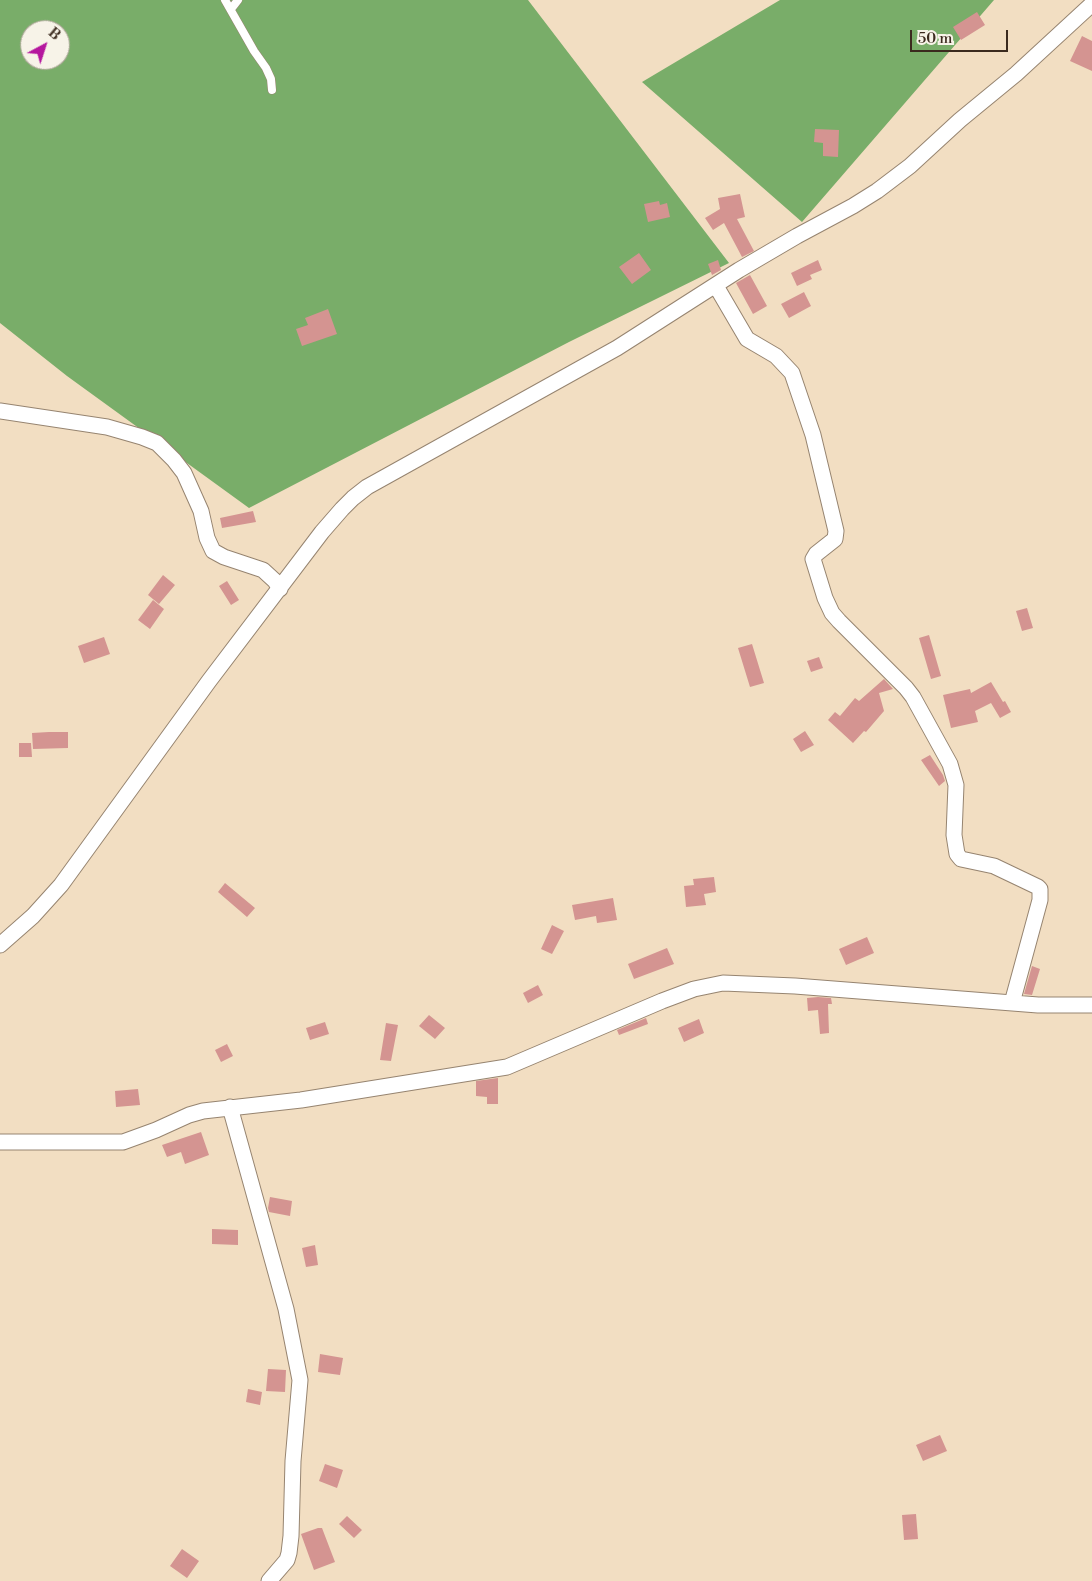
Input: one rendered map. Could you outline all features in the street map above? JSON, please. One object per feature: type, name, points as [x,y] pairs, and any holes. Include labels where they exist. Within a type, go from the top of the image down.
[{"type":"street","points":[[0,945],[33,916],[61,885],[203,689],[337,514],[367,487],[617,348],[739,270],[853,206],[910,166],[960,120],[1016,74],[1092,4]]},
{"type":"street","points":[[716,286],[748,339],[776,356],[792,373],[814,436],[836,531],[834,539],[816,554],[814,560],[824,598],[839,621],[913,697],[950,764],[956,785],[954,835],[957,854],[961,859],[967,861],[994,866],[1040,889],[1040,900],[1012,1002]]},
{"type":"street","points":[[0,411],[107,427],[157,443],[184,473],[201,511],[207,538],[213,551],[224,557],[262,570],[275,581],[280,589]]},
{"type":"street","points":[[0,1142],[123,1142],[179,1120],[189,1114],[230,1107],[302,1100],[507,1068],[662,1001],[694,989],[723,983],[795,986],[1038,1005],[1092,1005]]},
{"type":"street","points":[[230,1107],[286,1309],[300,1380],[294,1452],[290,1545],[287,1560],[269,1581]]},
{"type":"lane","points":[[225,0],[266,68],[271,79],[272,90]]},
{"type":"lane","points":[[230,9],[238,0]]},
{"type":"green space","points":[[0,0],[528,0],[729,263],[569,342],[249,508],[67,376],[0,323]]},
{"type":"green space","points":[[780,0],[994,0],[802,222],[642,82]]},
{"type":"building","points":[[977,12],[985,25],[961,40],[953,27]]},
{"type":"building","points":[[1082,36],[1092,41],[1092,71],[1070,61]]},
{"type":"building","points":[[815,129],[839,130],[838,157],[823,156],[823,143],[814,142]]},
{"type":"building","points":[[740,194],[745,217],[737,219],[754,251],[742,257],[724,223],[713,230],[705,218],[720,209],[718,198]]},
{"type":"building","points":[[659,201],[660,205],[667,203],[670,217],[648,222],[644,204]]},
{"type":"building","points":[[639,253],[651,270],[632,284],[619,267]]},
{"type":"building","points":[[718,260],[721,270],[712,275],[708,264]]},
{"type":"building","points":[[818,260],[822,270],[810,275],[812,279],[797,286],[791,273]]},
{"type":"building","points":[[750,275],[767,306],[753,314],[736,283]]},
{"type":"building","points":[[804,292],[811,306],[789,318],[781,304]]},
{"type":"building","points":[[328,309],[337,334],[302,346],[296,329],[308,325],[305,318]]},
{"type":"building","points":[[253,511],[256,522],[222,528],[220,518]]},
{"type":"building","points":[[163,575],[175,585],[159,604],[148,595]]},
{"type":"building","points":[[227,581],[239,600],[231,605],[219,586]]},
{"type":"building","points":[[153,600],[164,609],[150,629],[138,620]]},
{"type":"building","points":[[1027,608],[1033,628],[1022,631],[1016,611]]},
{"type":"building","points":[[929,635],[941,676],[931,679],[919,638]]},
{"type":"building","points":[[104,637],[110,654],[84,663],[78,646]]},
{"type":"building","points":[[752,644],[764,683],[750,687],[738,648]]},
{"type":"building","points":[[819,657],[823,668],[811,672],[807,661]]},
{"type":"building","points":[[884,679],[893,689],[879,693],[884,711],[866,732],[864,731],[853,743],[828,720],[835,712],[840,716],[855,698],[859,701]]},
{"type":"building","points":[[991,682],[1011,712],[1000,718],[991,703],[975,711],[978,722],[951,728],[943,695],[970,689],[971,693]]},
{"type":"building","points":[[805,731],[814,745],[801,752],[793,739]]},
{"type":"building","points":[[68,732],[68,748],[33,749],[32,733]]},
{"type":"building","points":[[19,743],[31,743],[32,757],[19,757]]},
{"type":"building","points":[[930,755],[945,781],[939,786],[921,760]]},
{"type":"building","points":[[714,877],[716,892],[704,894],[706,905],[686,907],[684,886],[694,885],[693,879]]},
{"type":"building","points":[[225,883],[255,908],[247,917],[218,892]]},
{"type":"building","points":[[613,898],[617,920],[597,923],[596,916],[575,920],[572,905]]},
{"type":"building","points":[[552,925],[564,931],[552,954],[541,949]]},
{"type":"building","points":[[867,937],[874,953],[846,965],[839,949]]},
{"type":"building","points":[[667,948],[674,964],[634,979],[628,964]]},
{"type":"building","points":[[1032,966],[1040,969],[1032,995],[1024,994]]},
{"type":"building","points":[[538,985],[543,995],[528,1003],[523,993]]},
{"type":"building","points":[[807,998],[831,998],[832,1004],[828,1004],[829,1033],[820,1034],[818,1010],[808,1011]]},
{"type":"building","points":[[429,1015],[445,1028],[435,1039],[419,1026]]},
{"type":"building","points":[[646,1018],[648,1024],[619,1035],[617,1030]]},
{"type":"building","points":[[699,1019],[704,1033],[684,1042],[678,1028]]},
{"type":"building","points":[[325,1022],[329,1034],[310,1040],[306,1028]]},
{"type":"building","points":[[386,1023],[398,1025],[391,1061],[380,1060]]},
{"type":"building","points":[[227,1044],[233,1056],[221,1062],[215,1050]]},
{"type":"building","points":[[498,1078],[498,1104],[487,1104],[487,1097],[476,1096],[476,1081]]},
{"type":"building","points":[[138,1089],[140,1105],[116,1107],[115,1091]]},
{"type":"building","points":[[201,1132],[209,1155],[185,1164],[181,1152],[167,1157],[162,1145]]},
{"type":"building","points":[[270,1197],[292,1201],[290,1216],[269,1212]]},
{"type":"building","points":[[212,1229],[238,1230],[238,1245],[212,1244]]},
{"type":"building","points":[[315,1245],[318,1265],[306,1267],[302,1248]]},
{"type":"building","points":[[320,1354],[343,1358],[340,1375],[318,1372]]},
{"type":"building","points":[[268,1369],[286,1370],[285,1392],[266,1391]]},
{"type":"building","points":[[248,1389],[262,1392],[260,1405],[246,1402]]},
{"type":"building","points":[[940,1435],[947,1451],[923,1461],[916,1445]]},
{"type":"building","points":[[325,1464],[343,1470],[337,1488],[319,1481]]},
{"type":"building","points":[[916,1514],[918,1539],[904,1540],[902,1515]]},
{"type":"building","points":[[347,1516],[362,1530],[354,1538],[339,1524]]},
{"type":"building","points":[[322,1528],[335,1562],[314,1570],[301,1534]]},
{"type":"building","points":[[182,1549],[199,1561],[187,1578],[170,1566]]}]
